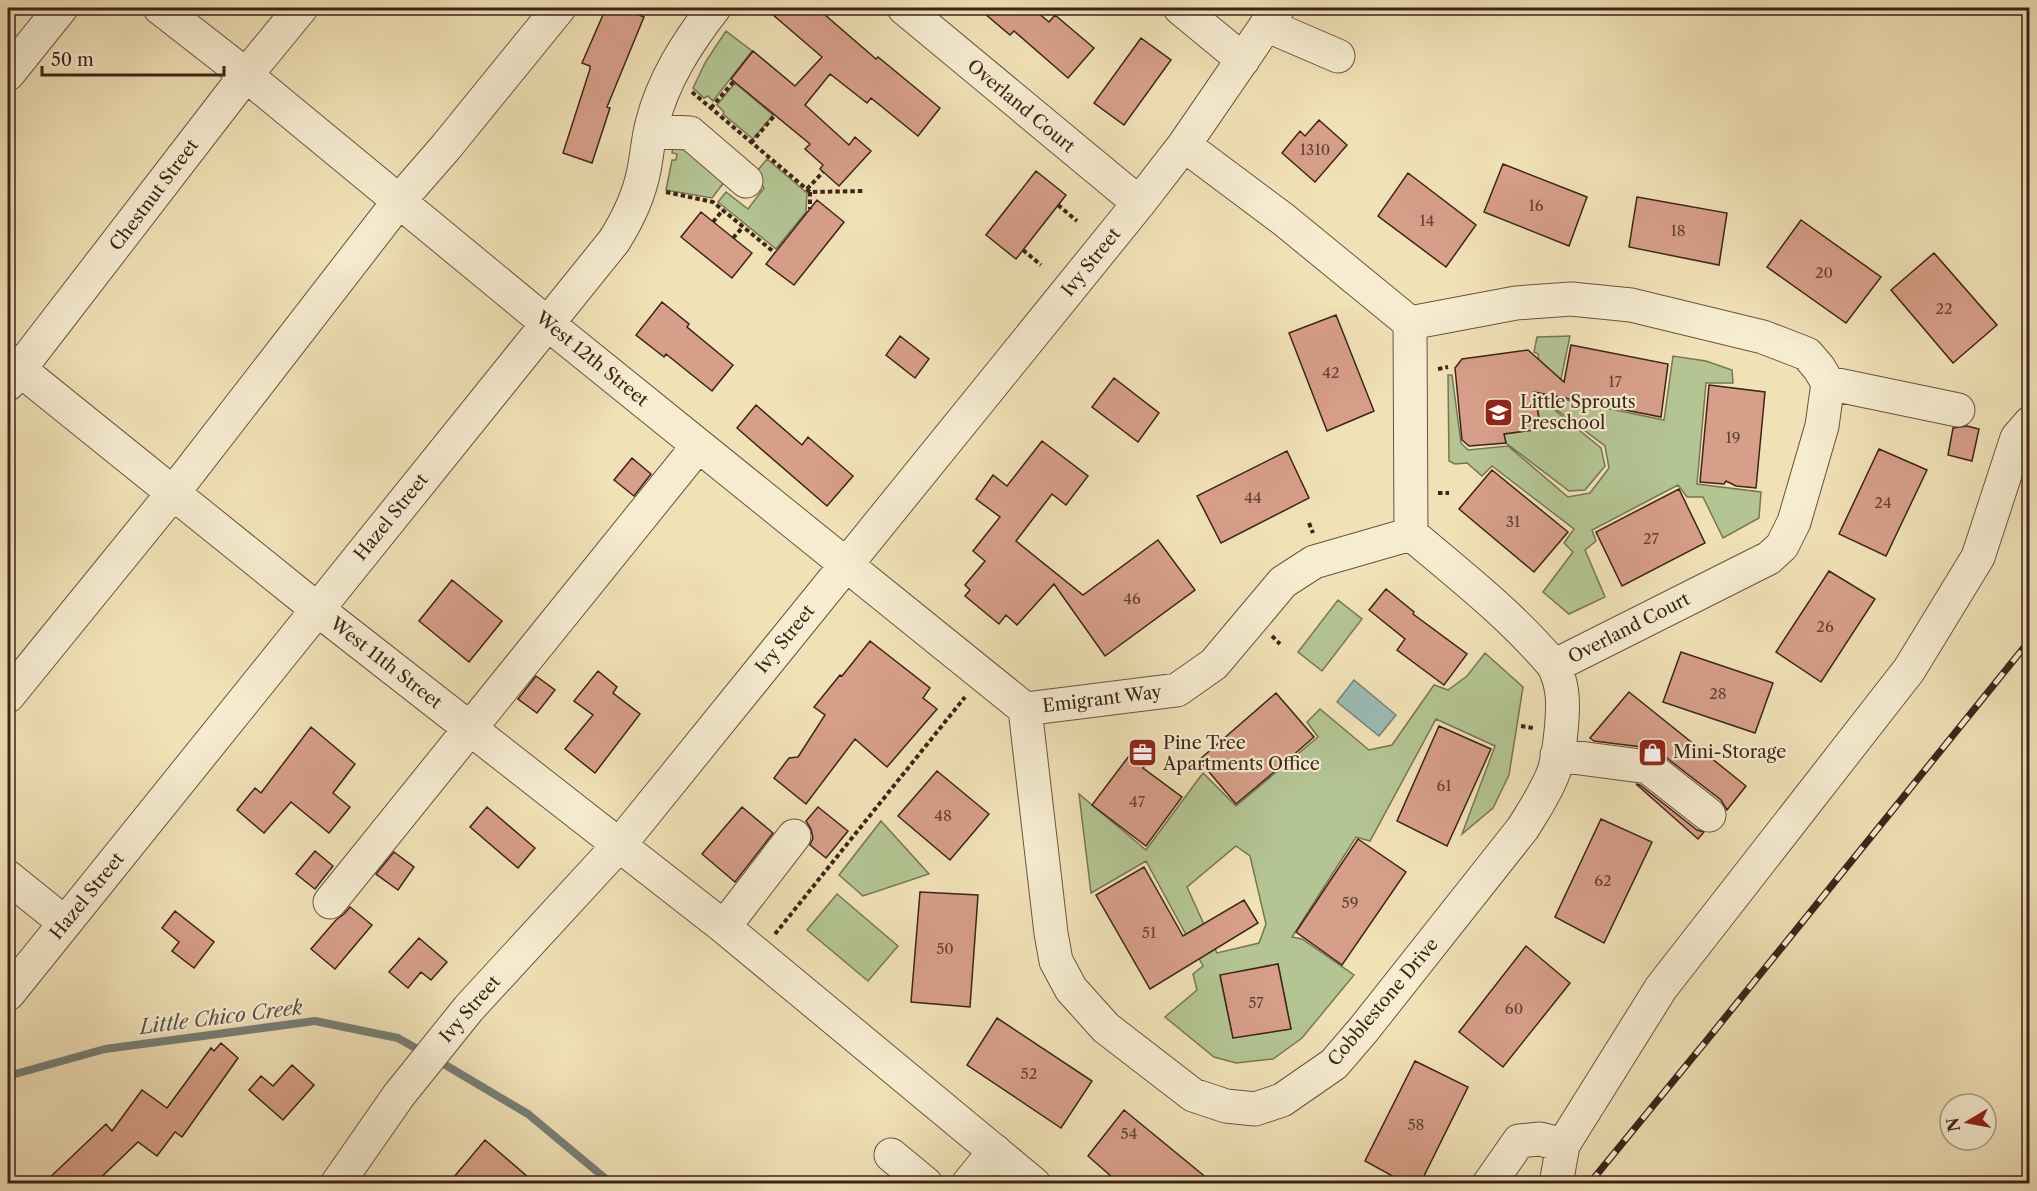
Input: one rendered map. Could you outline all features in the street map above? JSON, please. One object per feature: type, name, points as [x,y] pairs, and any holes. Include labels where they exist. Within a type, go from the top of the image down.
[{"type":"street","points":[[8,74],[61,8]]},
{"type":"street","name":"West 12th Street","points":[[160,8],[246,75],[844,565],[1025,709]]},
{"type":"street","name":"Chestnut Street","points":[[12,371],[301,8]]},
{"type":"street","points":[[8,696],[173,493],[399,201],[559,8]]},
{"type":"street","name":"Hazel Street","points":[[8,994],[614,242],[631,213],[644,172],[651,131],[664,86],[690,39],[714,8]]},
{"type":"street","name":"Overland Court","points":[[904,8],[1139,203]]},
{"type":"street","points":[[1180,8],[1243,60]]},
{"type":"street","points":[[1272,16],[1338,56]]},
{"type":"street","name":"Ivy Street","points":[[337,1184],[399,1095],[466,1012],[620,844],[1139,203],[1184,145],[1272,16]]},
{"type":"street","points":[[651,131],[690,134],[746,182]]},
{"type":"street","points":[[1184,145],[1283,219],[1410,323],[1516,303],[1571,298],[1631,305],[1763,337],[1807,354],[1828,383],[1958,410]]},
{"type":"street","points":[[1410,323],[1411,534]]},
{"type":"street","name":"West 11th Street","points":[[12,371],[173,493],[317,609],[724,927],[771,949],[1034,1184]]},
{"type":"street","name":"Overland Court","points":[[1411,534],[1534,642],[1554,666],[1769,558],[1782,546],[1794,522],[1822,426],[1828,383]]},
{"type":"street","points":[[1556,1184],[1563,1145],[1661,988],[1909,670],[1978,557],[2017,438],[2030,423]]},
{"type":"street","points":[[330,902],[698,446]]},
{"type":"street","name":"Emigrant Way","points":[[1025,709],[1177,690],[1214,664],[1283,582],[1314,562],[1411,534]]},
{"type":"street","name":"Cobblestone Drive","points":[[1025,709],[1051,933],[1056,961],[1071,988],[1106,1028],[1193,1095],[1236,1108],[1255,1109],[1282,1100],[1307,1085],[1334,1064],[1523,828],[1550,779],[1548,742],[1561,731],[1562,690],[1554,666]]},
{"type":"street","points":[[1548,742],[1648,767],[1709,815]]},
{"type":"street","points":[[724,927],[794,836]]},
{"type":"street","points":[[8,877],[65,923]]},
{"type":"street","points":[[1489,1184],[1519,1141],[1540,1139],[1563,1145]]},
{"type":"street","points":[[968,1184],[995,1151]]},
{"type":"street","points":[[891,1155],[926,1184]]},
{"type":"path","points":[[710,109],[734,81]]},
{"type":"path","points":[[689,90],[808,190],[863,191]]},
{"type":"path","points":[[751,143],[775,115]]},
{"type":"path","points":[[810,208],[808,190],[823,172]]},
{"type":"path","points":[[663,191],[713,202],[775,253]]},
{"type":"path","points":[[1058,205],[1077,221]]},
{"type":"path","points":[[713,222],[723,210]]},
{"type":"path","points":[[733,238],[743,227]]},
{"type":"path","points":[[1023,250],[1041,265]]},
{"type":"path","points":[[1309,523],[1313,534]]},
{"type":"path","points":[[771,949],[966,696]]},
{"type":"path","points":[[1521,726],[1548,742]]},
{"type":"green space","points":[[726,31],[752,51],[713,101],[708,96],[704,98],[693,88],[706,61]]},
{"type":"green space","points":[[735,83],[773,115],[753,139],[723,114],[724,112],[717,105]]},
{"type":"green space","points":[[673,147],[691,152],[725,181],[712,198],[666,190],[672,160],[676,160],[677,154],[672,153]]},
{"type":"green space","points":[[767,159],[807,193],[806,212],[776,249],[718,202],[726,192],[748,209],[764,188],[759,182],[757,171]]},
{"type":"green space","points":[[1570,336],[1557,398],[1664,420],[1673,356],[1706,361],[1732,370],[1733,383],[1706,383],[1697,484],[1761,492],[1759,518],[1723,538],[1703,497],[1687,497],[1678,485],[1592,530],[1596,541],[1585,550],[1605,597],[1569,614],[1543,592],[1573,552],[1564,543],[1574,529],[1492,466],[1482,476],[1467,463],[1455,464],[1449,461],[1448,375],[1452,375],[1461,443],[1468,450],[1508,446],[1568,497],[1590,493],[1609,468],[1605,446],[1544,400],[1538,354],[1534,352],[1537,337]]},
{"type":"green space","points":[[1535,394],[1601,448],[1605,466],[1585,490],[1569,491],[1506,443],[1504,434],[1541,429]]},
{"type":"green space","points":[[1338,600],[1362,619],[1322,671],[1298,652]]},
{"type":"green space","points":[[1485,653],[1523,687],[1509,775],[1493,808],[1462,834],[1495,746],[1436,719],[1370,841],[1356,837],[1292,937],[1302,939],[1354,975],[1302,1038],[1273,1059],[1236,1063],[1214,1057],[1165,1017],[1197,990],[1193,974],[1203,966],[1146,861],[1091,893],[1079,794],[1146,850],[1203,773],[1236,806],[1318,737],[1307,722],[1320,709],[1369,750],[1392,745],[1434,685],[1448,690],[1467,676]],"holes":[[[1236,846],[1250,856],[1266,924],[1259,943],[1217,953],[1187,887]],[[1278,964],[1291,1029],[1233,1038],[1220,976]]]},
{"type":"green space","points":[[881,821],[929,874],[863,896],[839,875]]},
{"type":"green space","points":[[837,894],[898,946],[868,981],[807,930]]},
{"type":"water","points":[[1354,680],[1396,715],[1379,736],[1337,702]]},
{"type":"building","points":[[606,8],[621,8],[644,17],[607,107],[610,108],[592,163],[563,153],[590,69],[590,66],[582,63]]},
{"type":"building","points":[[765,8],[817,8],[876,59],[878,57],[940,108],[918,136],[871,98],[867,103],[830,74],[805,105],[849,145],[855,137],[871,151],[839,186],[820,169],[823,165],[805,149],[810,144],[731,79],[753,51],[795,86],[822,57]]},
{"type":"building","points":[[978,8],[1032,8],[1049,22],[1055,15],[1094,48],[1068,78],[1014,31],[1010,35]]},
{"type":"building","points":[[1141,38],[1171,60],[1124,125],[1094,103]]},
{"type":"building","points":[[1319,120],[1347,145],[1315,182],[1282,153],[1300,131],[1305,136]]},
{"type":"building","points":[[1503,164],[1587,197],[1569,246],[1484,212]]},
{"type":"building","points":[[1036,171],[1066,195],[1016,259],[986,235]]},
{"type":"building","points":[[1408,173],[1476,225],[1446,267],[1378,216]]},
{"type":"building","points":[[1637,197],[1727,213],[1719,265],[1629,247]]},
{"type":"building","points":[[817,200],[844,222],[794,285],[766,264]]},
{"type":"building","points":[[701,212],[752,253],[732,278],[681,237]]},
{"type":"building","points":[[1801,220],[1881,277],[1846,323],[1767,267]]},
{"type":"building","points":[[1934,253],[1997,325],[1953,363],[1891,290]]},
{"type":"building","points":[[662,302],[689,324],[687,327],[733,365],[712,391],[666,354],[664,357],[636,335]]},
{"type":"building","points":[[1336,315],[1374,411],[1327,431],[1289,333]]},
{"type":"building","points":[[900,336],[929,359],[915,378],[886,355]]},
{"type":"building","points":[[1571,345],[1668,364],[1661,417],[1534,392],[1541,429],[1504,434],[1506,443],[1469,446],[1462,440],[1455,368],[1462,359],[1528,350],[1564,382]]},
{"type":"building","points":[[1114,378],[1159,413],[1138,442],[1092,407]]},
{"type":"building","points":[[1709,385],[1765,392],[1756,488],[1736,486],[1726,481],[1724,484],[1700,482]]},
{"type":"building","points":[[756,405],[802,445],[808,437],[853,476],[827,506],[737,428]]},
{"type":"building","points":[[1967,426],[1979,429],[1972,461],[1948,455],[1953,428]]},
{"type":"building","points":[[1042,441],[1088,476],[1066,505],[1052,494],[1016,541],[1083,595],[1158,540],[1195,590],[1105,656],[1054,584],[1017,625],[1006,615],[999,624],[965,596],[970,590],[965,585],[985,561],[973,551],[1000,517],[976,499],[993,475],[1007,486]]},
{"type":"building","points":[[1879,449],[1927,470],[1886,556],[1839,534]]},
{"type":"building","points":[[1287,451],[1309,498],[1221,543],[1197,496]]},
{"type":"building","points":[[632,458],[651,474],[634,496],[614,480]]},
{"type":"building","points":[[1492,470],[1568,532],[1534,572],[1459,509]]},
{"type":"building","points":[[1679,489],[1705,543],[1622,586],[1596,532]]},
{"type":"building","points":[[1829,571],[1875,599],[1821,682],[1776,652]]},
{"type":"building","points":[[452,580],[502,621],[469,662],[419,621]]},
{"type":"building","points":[[1386,589],[1414,612],[1413,614],[1467,654],[1444,685],[1397,650],[1405,639],[1369,610]]},
{"type":"building","points":[[870,641],[930,688],[923,698],[937,709],[887,767],[855,739],[806,804],[774,778],[789,758],[798,757],[825,715],[814,707]]},
{"type":"building","points":[[1681,652],[1773,683],[1755,733],[1663,702]]},
{"type":"building","points":[[598,671],[617,687],[613,693],[640,714],[595,773],[565,749],[593,715],[574,701]]},
{"type":"building","points":[[536,676],[555,690],[537,713],[518,699]]},
{"type":"building","points":[[1629,692],[1746,786],[1727,810],[1721,800],[1659,752],[1650,748],[1594,741],[1590,738]]},
{"type":"building","points":[[1276,693],[1314,737],[1283,764],[1279,763],[1274,772],[1236,804],[1199,760]]},
{"type":"building","points":[[1439,726],[1491,749],[1447,846],[1397,821]]},
{"type":"building","points":[[311,727],[355,764],[333,793],[350,807],[329,833],[291,802],[264,833],[237,810],[255,788],[261,793]]},
{"type":"building","points":[[1141,740],[1156,751],[1143,768],[1182,797],[1146,846],[1092,805]]},
{"type":"building","points":[[937,771],[989,814],[950,860],[898,816]]},
{"type":"building","points":[[1636,784],[1697,830],[1704,832],[1698,839]]},
{"type":"building","points":[[487,807],[535,848],[518,868],[470,827]]},
{"type":"building","points":[[742,807],[773,833],[735,882],[702,854]]},
{"type":"building","points":[[818,807],[848,831],[826,858],[810,845],[813,838],[806,821]]},
{"type":"building","points":[[1601,819],[1652,842],[1604,943],[1555,917]]},
{"type":"building","points":[[1358,839],[1406,872],[1342,965],[1296,932]]},
{"type":"building","points":[[315,851],[333,866],[315,889],[296,874]]},
{"type":"building","points":[[394,852],[414,867],[398,890],[376,874]]},
{"type":"building","points":[[1144,867],[1183,936],[1244,900],[1258,923],[1150,989],[1096,895]]},
{"type":"building","points":[[920,892],[978,895],[970,1007],[911,1002]]},
{"type":"building","points":[[350,907],[372,925],[335,969],[311,949]]},
{"type":"building","points":[[175,911],[214,942],[194,968],[172,951],[179,942],[162,928]]},
{"type":"building","points":[[419,938],[447,962],[431,980],[421,972],[408,988],[389,972]]},
{"type":"building","points":[[1526,946],[1570,983],[1503,1067],[1459,1032]]},
{"type":"building","points":[[1278,964],[1291,1029],[1233,1038],[1220,975]]},
{"type":"building","points":[[997,1018],[1092,1081],[1061,1128],[967,1065]]},
{"type":"building","points":[[221,1043],[238,1058],[182,1137],[175,1132],[157,1156],[138,1142],[94,1184],[43,1184],[106,1124],[112,1131],[142,1090],[167,1108],[211,1048],[214,1051]]},
{"type":"building","points":[[1415,1061],[1468,1087],[1420,1184],[1407,1184],[1365,1161]]},
{"type":"building","points":[[292,1065],[314,1085],[283,1120],[249,1090],[261,1076],[273,1086]]},
{"type":"building","points":[[1124,1110],[1214,1184],[1120,1184],[1088,1156]]},
{"type":"building","points":[[485,1140],[536,1184],[448,1184]]},
{"type":"waterway","name":"Little Chico Creek","points":[[8,1076],[105,1049],[315,1021],[398,1038],[424,1053]]},
{"type":"waterway","name":"Little Chico Creek","points":[[437,1060],[528,1114],[612,1184]]},
{"type":"railway","points":[[1589,1184],[2030,640]]},
{"type":"place","name":"Little Sprouts Preschool","points":[[1499,412]]},
{"type":"place","name":"Mini-Storage","points":[[1652,752]]},
{"type":"place","name":"Pine Tree Apartments Office","points":[[1142,753]]}]
